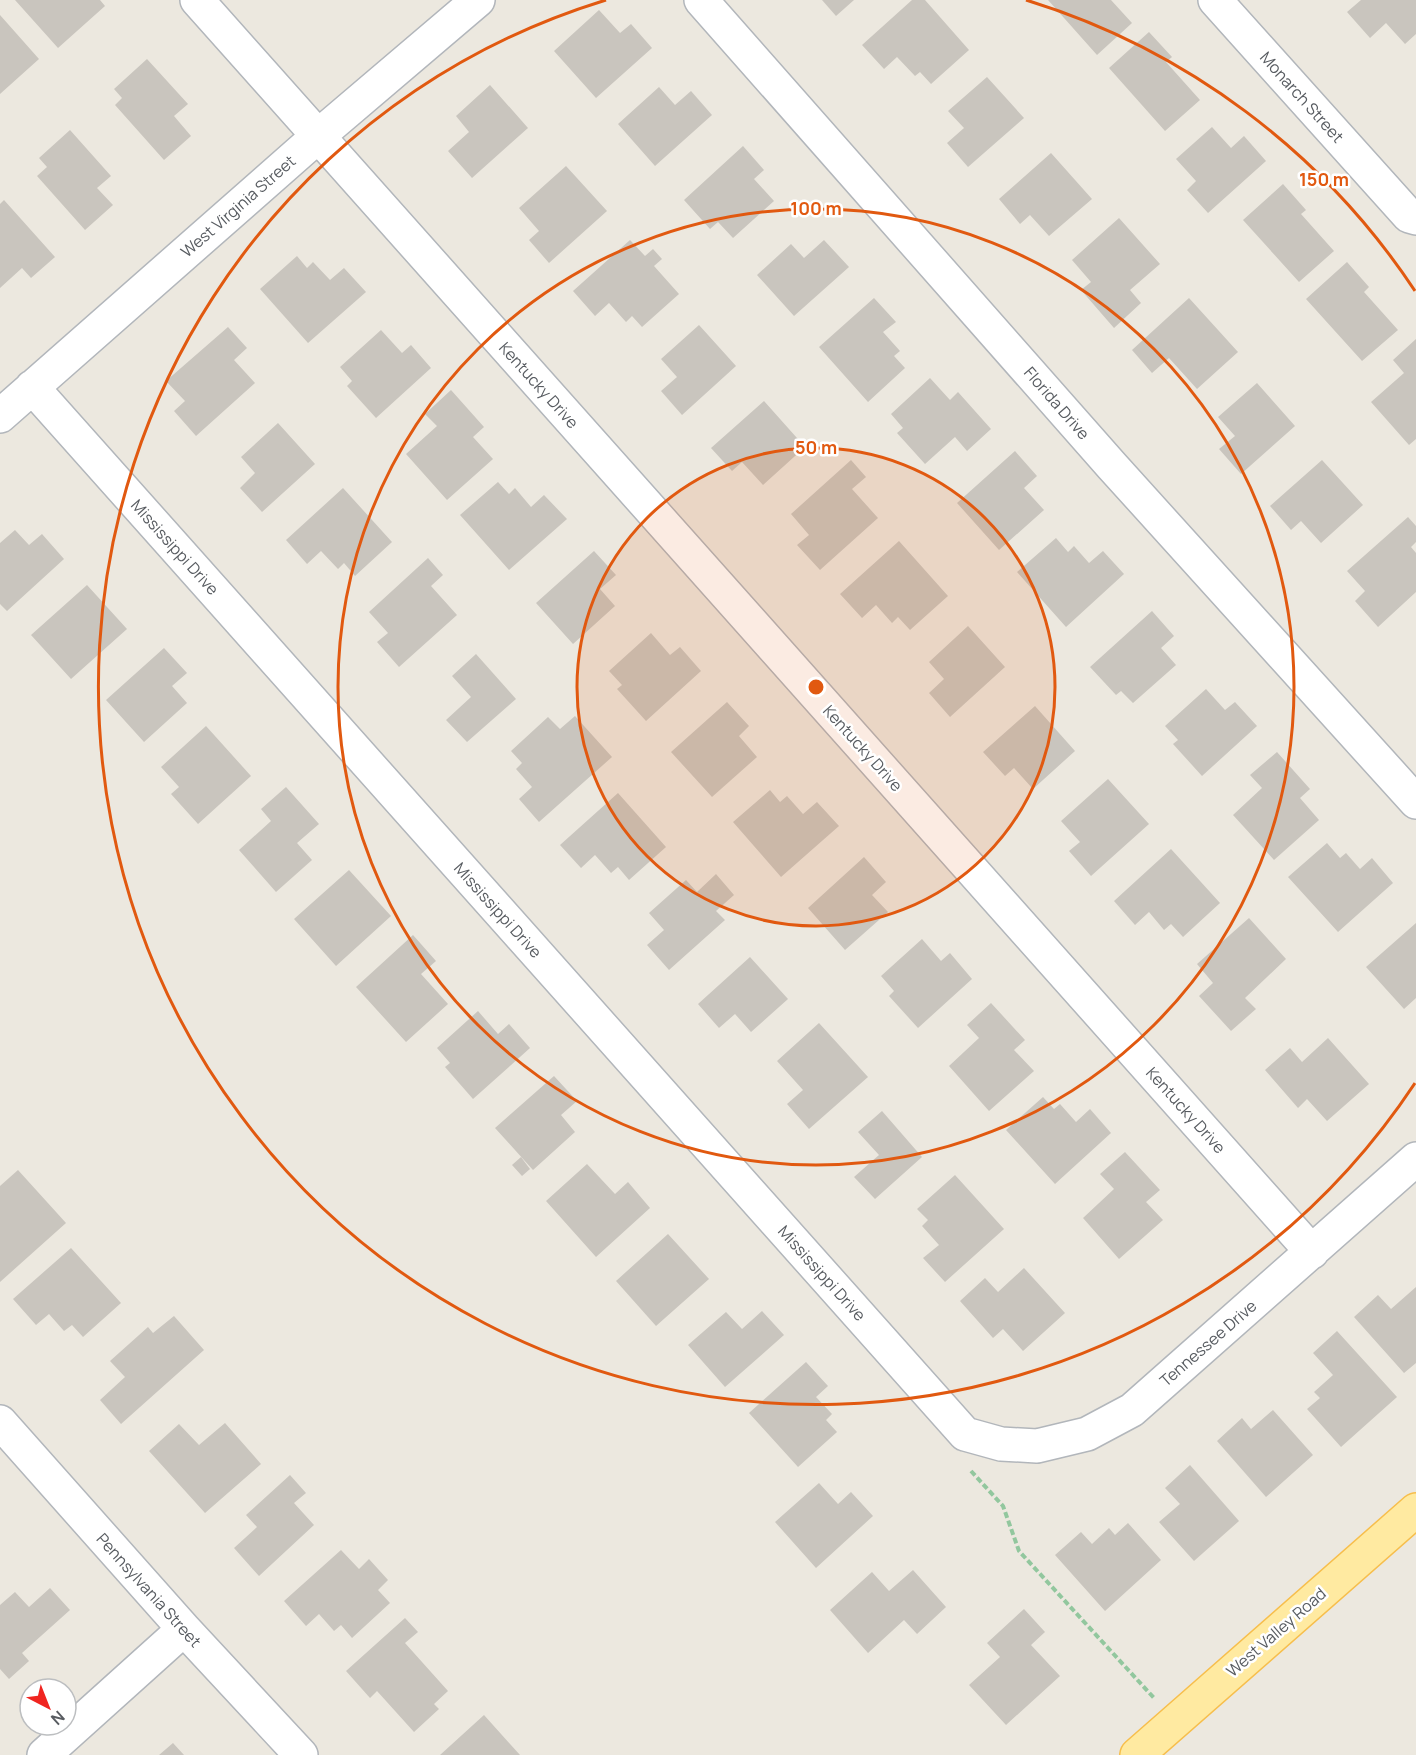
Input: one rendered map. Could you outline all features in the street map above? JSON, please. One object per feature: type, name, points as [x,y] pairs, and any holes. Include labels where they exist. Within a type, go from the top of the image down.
[{"type":"main road","name":"West Valley Road","points":[[1137,1755],[1416,1510]]},
{"type":"street","name":"Kentucky Drive","points":[[197,0],[1312,1252]]},
{"type":"street","name":"West Virginia Street","points":[[0,416],[317,136],[478,0]]},
{"type":"street","name":"Florida Drive","points":[[701,0],[1112,466],[1416,802]]},
{"type":"street","name":"Monarch Street","points":[[1215,0],[1409,216],[1416,218]]},
{"type":"street","name":"Mississippi Drive","points":[[32,387],[960,1444]]},
{"type":"street","name":"Tennessee Drive","points":[[960,1444],[1037,1446],[1087,1434],[1132,1410],[1416,1159]]},
{"type":"street","name":"Pennsylvania Street","points":[[0,1422],[184,1629],[301,1755]]},
{"type":"street","points":[[44,1755],[184,1629]]},
{"type":"path","points":[[960,1444],[1004,1506],[1019,1551],[1175,1721]]},
{"type":"building","points":[[15,0],[100,0],[105,6],[58,48]]},
{"type":"building","points":[[822,0],[854,0],[836,16]]},
{"type":"building","points":[[912,0],[925,0],[969,50],[931,84],[920,72],[915,76],[897,57],[884,69],[862,45]]},
{"type":"building","points":[[1048,0],[1111,0],[1132,23],[1097,55]]},
{"type":"building","points":[[1361,0],[1416,0],[1416,34],[1405,44],[1386,23],[1370,38],[1347,12]]},
{"type":"building","points":[[599,10],[620,33],[631,24],[652,48],[596,98],[554,51]]},
{"type":"building","points":[[0,15],[39,59],[0,94]]},
{"type":"building","points":[[1149,32],[1172,57],[1166,62],[1200,100],[1165,131],[1109,68]]},
{"type":"building","points":[[147,59],[188,104],[174,116],[191,136],[164,160],[115,105],[122,98],[114,89]]},
{"type":"building","points":[[987,77],[1024,118],[968,167],[947,143],[964,128],[948,111]]},
{"type":"building","points":[[490,85],[528,128],[472,178],[448,151],[469,132],[456,116]]},
{"type":"building","points":[[659,87],[675,105],[691,91],[712,115],[655,166],[618,124]]},
{"type":"building","points":[[1212,127],[1231,148],[1244,136],[1266,161],[1208,213],[1187,190],[1196,181],[1176,159]]},
{"type":"building","points":[[70,130],[111,176],[97,188],[113,205],[85,230],[37,176],[47,167],[39,158]]},
{"type":"building","points":[[743,146],[764,170],[754,179],[774,201],[733,238],[718,222],[710,229],[684,200]]},
{"type":"building","points":[[1051,153],[1092,199],[1049,236],[1030,215],[1020,224],[999,199]]},
{"type":"building","points":[[566,166],[607,211],[549,263],[529,240],[539,231],[519,208]]},
{"type":"building","points":[[1283,184],[1306,210],[1301,214],[1334,251],[1299,282],[1243,220]]},
{"type":"building","points":[[4,200],[55,257],[31,278],[22,268],[0,288],[0,204]]},
{"type":"building","points":[[1119,218],[1160,264],[1130,290],[1141,303],[1114,328],[1081,290],[1091,282],[1072,260]]},
{"type":"building","points":[[630,240],[645,256],[653,249],[662,259],[654,266],[679,294],[642,327],[632,316],[626,322],[609,303],[595,316],[573,291]]},
{"type":"building","points":[[824,240],[849,267],[794,316],[757,275],[791,244],[804,258]]},
{"type":"building","points":[[297,256],[307,268],[313,262],[330,280],[344,268],[366,292],[308,343],[260,289]]},
{"type":"building","points":[[1347,262],[1369,287],[1364,292],[1398,330],[1362,361],[1306,299]]},
{"type":"building","points":[[874,298],[896,322],[883,332],[900,351],[894,356],[905,368],[868,402],[819,347]]},
{"type":"building","points":[[1189,298],[1238,352],[1197,389],[1169,358],[1152,373],[1132,350]]},
{"type":"building","points":[[699,325],[736,366],[682,415],[661,391],[677,377],[661,359]]},
{"type":"building","points":[[228,327],[247,348],[234,360],[255,383],[196,436],[174,411],[185,401],[166,381]]},
{"type":"building","points":[[381,330],[402,353],[411,345],[431,368],[376,418],[347,386],[352,381],[340,367]]},
{"type":"building","points":[[1416,339],[1416,439],[1409,445],[1371,402],[1404,373],[1393,360]]},
{"type":"building","points":[[930,378],[950,400],[958,392],[991,429],[967,451],[955,437],[925,464],[897,433],[903,428],[891,414]]},
{"type":"building","points":[[1257,383],[1295,426],[1241,474],[1219,449],[1235,436],[1218,417]]},
{"type":"building","points":[[451,390],[484,427],[473,437],[493,459],[447,500],[406,454],[437,426],[425,414]]},
{"type":"building","points":[[764,401],[805,447],[763,485],[742,462],[732,471],[711,448]]},
{"type":"building","points":[[278,423],[315,464],[262,512],[240,488],[255,473],[241,457]]},
{"type":"building","points":[[1015,451],[1037,476],[1024,488],[1044,510],[999,550],[957,503]]},
{"type":"building","points":[[851,460],[866,477],[852,489],[878,518],[820,570],[797,545],[809,535],[791,514]]},
{"type":"building","points":[[1322,460],[1363,505],[1321,543],[1301,521],[1291,530],[1270,506]]},
{"type":"building","points":[[498,482],[509,494],[515,488],[531,507],[544,495],[567,519],[509,570],[460,515]]},
{"type":"building","points":[[343,488],[392,542],[355,576],[344,563],[338,569],[321,551],[307,564],[286,540]]},
{"type":"building","points":[[1408,517],[1416,526],[1416,542],[1411,547],[1416,553],[1416,592],[1378,627],[1355,601],[1365,591],[1347,571]]},
{"type":"building","points":[[15,530],[29,545],[42,534],[64,559],[7,611],[0,604],[0,543]]},
{"type":"building","points":[[1056,538],[1068,552],[1074,546],[1089,563],[1103,551],[1124,574],[1066,627],[1017,572]]},
{"type":"building","points":[[899,541],[948,596],[910,630],[898,617],[892,623],[876,605],[862,618],[840,594]]},
{"type":"building","points":[[594,551],[616,575],[600,589],[615,606],[573,644],[536,603]]},
{"type":"building","points":[[428,558],[443,575],[431,586],[457,615],[399,667],[377,642],[388,633],[369,612]]},
{"type":"building","points":[[87,585],[127,629],[71,679],[31,635]]},
{"type":"building","points":[[1152,611],[1174,636],[1161,648],[1176,665],[1133,703],[1121,691],[1116,695],[1090,667]]},
{"type":"building","points":[[968,626],[1005,667],[950,717],[929,693],[944,679],[929,662]]},
{"type":"building","points":[[651,633],[670,655],[680,647],[701,671],[646,721],[617,689],[622,685],[609,671]]},
{"type":"building","points":[[164,648],[187,673],[172,686],[187,703],[144,742],[106,700]]},
{"type":"building","points":[[476,654],[516,699],[467,742],[446,720],[471,697],[452,676]]},
{"type":"building","points":[[1206,689],[1225,710],[1235,702],[1257,726],[1202,776],[1173,744],[1178,740],[1165,726]]},
{"type":"building","points":[[727,702],[749,726],[739,736],[757,757],[712,797],[671,752]]},
{"type":"building","points":[[1035,706],[1075,751],[1033,789],[1014,768],[1005,776],[983,752]]},
{"type":"building","points":[[575,716],[612,757],[539,822],[519,799],[532,787],[516,769],[522,763],[511,751],[548,717],[560,729]]},
{"type":"building","points":[[206,726],[251,776],[198,824],[171,794],[179,787],[161,767]]},
{"type":"building","points":[[1277,752],[1310,789],[1300,798],[1319,820],[1274,860],[1233,815],[1262,788],[1250,775]]},
{"type":"building","points":[[1108,779],[1149,824],[1091,876],[1069,851],[1080,842],[1061,821]]},
{"type":"building","points":[[286,787],[319,824],[297,843],[312,860],[276,892],[239,850],[271,821],[261,809]]},
{"type":"building","points":[[770,790],[780,802],[787,796],[803,814],[817,802],[839,826],[781,877],[733,822]]},
{"type":"building","points":[[618,793],[666,847],[629,880],[618,867],[611,873],[595,855],[581,868],[560,845]]},
{"type":"building","points":[[1327,843],[1340,858],[1346,853],[1360,869],[1372,858],[1393,883],[1338,932],[1288,877]]},
{"type":"building","points":[[1171,849],[1220,903],[1183,937],[1171,924],[1164,930],[1149,912],[1135,925],[1114,901]]},
{"type":"building","points":[[864,857],[886,882],[872,895],[888,912],[845,950],[808,908]]},
{"type":"building","points":[[349,870],[391,916],[336,966],[294,919]]},
{"type":"building","points":[[716,874],[734,895],[716,911],[725,920],[669,970],[647,945],[664,930],[649,913],[686,880],[697,892]]},
{"type":"building","points":[[1249,918],[1286,959],[1245,998],[1256,1009],[1231,1031],[1199,996],[1213,983],[1197,964]]},
{"type":"building","points":[[1416,923],[1416,998],[1404,1009],[1366,967]]},
{"type":"building","points":[[413,935],[436,961],[421,974],[448,1004],[406,1042],[356,987]]},
{"type":"building","points":[[922,939],[941,961],[950,953],[972,979],[918,1028],[889,996],[894,991],[881,976]]},
{"type":"building","points":[[750,957],[788,999],[751,1032],[735,1014],[719,1028],[698,1004]]},
{"type":"building","points":[[991,1003],[1025,1040],[1014,1050],[1034,1071],[989,1111],[949,1066],[979,1038],[967,1025]]},
{"type":"building","points":[[478,1011],[498,1034],[509,1024],[530,1048],[473,1099],[445,1067],[450,1063],[437,1048]]},
{"type":"building","points":[[819,1023],[868,1077],[809,1129],[787,1104],[803,1090],[777,1061]]},
{"type":"building","points":[[1328,1038],[1369,1084],[1327,1121],[1307,1099],[1298,1108],[1265,1070],[1290,1048],[1302,1062]]},
{"type":"building","points":[[554,1076],[577,1101],[561,1115],[575,1132],[533,1170],[495,1128]]},
{"type":"building","points":[[1043,1097],[1054,1109],[1060,1104],[1076,1122],[1090,1109],[1111,1133],[1055,1184],[1006,1130]]},
{"type":"building","points":[[882,1111],[922,1157],[875,1199],[854,1177],[879,1155],[858,1132]]},
{"type":"building","points":[[1125,1152],[1160,1190],[1146,1202],[1163,1220],[1119,1259],[1083,1218],[1114,1189],[1100,1174]]},
{"type":"building","points":[[521,1157],[530,1169],[522,1176],[512,1165]]},
{"type":"building","points":[[587,1164],[615,1194],[628,1182],[650,1208],[596,1257],[546,1201]]},
{"type":"building","points":[[18,1170],[66,1223],[0,1282],[0,1186]]},
{"type":"building","points":[[955,1175],[1004,1229],[945,1282],[923,1258],[939,1245],[922,1226],[928,1220],[917,1209]]},
{"type":"building","points":[[668,1234],[709,1279],[656,1326],[616,1281]]},
{"type":"building","points":[[71,1248],[121,1303],[83,1337],[72,1325],[64,1331],[49,1314],[36,1325],[13,1299]]},
{"type":"building","points":[[1024,1268],[1065,1313],[1023,1351],[1003,1329],[993,1338],[960,1301],[985,1278],[998,1292]]},
{"type":"building","points":[[1416,1287],[1416,1363],[1404,1373],[1354,1317],[1378,1295],[1391,1309]]},
{"type":"building","points":[[762,1311],[784,1335],[725,1387],[688,1345],[726,1312],[742,1329]]},
{"type":"building","points":[[174,1316],[204,1350],[121,1424],[100,1400],[125,1377],[110,1361],[148,1327],[153,1333]]},
{"type":"building","points":[[1337,1331],[1397,1397],[1341,1447],[1307,1409],[1320,1398],[1314,1392],[1333,1375],[1313,1353]]},
{"type":"building","points":[[806,1362],[828,1386],[816,1397],[832,1414],[826,1420],[837,1432],[798,1467],[749,1413]]},
{"type":"building","points":[[1273,1410],[1313,1455],[1266,1497],[1217,1441],[1242,1418],[1251,1429]]},
{"type":"building","points":[[225,1423],[261,1464],[205,1513],[149,1451],[179,1424],[199,1445]]},
{"type":"building","points":[[1190,1465],[1239,1521],[1194,1561],[1159,1522],[1180,1504],[1165,1488]]},
{"type":"building","points":[[290,1475],[306,1493],[294,1503],[314,1525],[259,1576],[234,1548],[257,1527],[246,1515]]},
{"type":"building","points":[[819,1483],[838,1504],[851,1492],[873,1516],[816,1568],[775,1522]]},
{"type":"building","points":[[1128,1523],[1161,1560],[1105,1611],[1055,1555],[1081,1532],[1092,1544],[1109,1528],[1115,1535]]},
{"type":"building","points":[[341,1550],[359,1569],[369,1559],[388,1580],[378,1590],[390,1603],[352,1638],[341,1625],[334,1631],[319,1614],[306,1626],[284,1601]]},
{"type":"building","points":[[913,1570],[946,1607],[917,1634],[904,1620],[868,1653],[830,1610],[872,1572],[889,1591]]},
{"type":"building","points":[[50,1588],[70,1610],[22,1653],[29,1661],[9,1679],[0,1669],[0,1605],[15,1592],[29,1607]]},
{"type":"building","points":[[1024,1609],[1045,1632],[1031,1645],[1060,1676],[1006,1725],[969,1685],[1000,1657],[987,1643]]},
{"type":"building","points":[[405,1618],[418,1632],[405,1643],[448,1691],[434,1704],[439,1709],[414,1732],[377,1691],[370,1698],[346,1671]]},
{"type":"building","points":[[484,1715],[520,1755],[440,1755]]},
{"type":"building","points":[[173,1743],[184,1755],[159,1755]]}]
